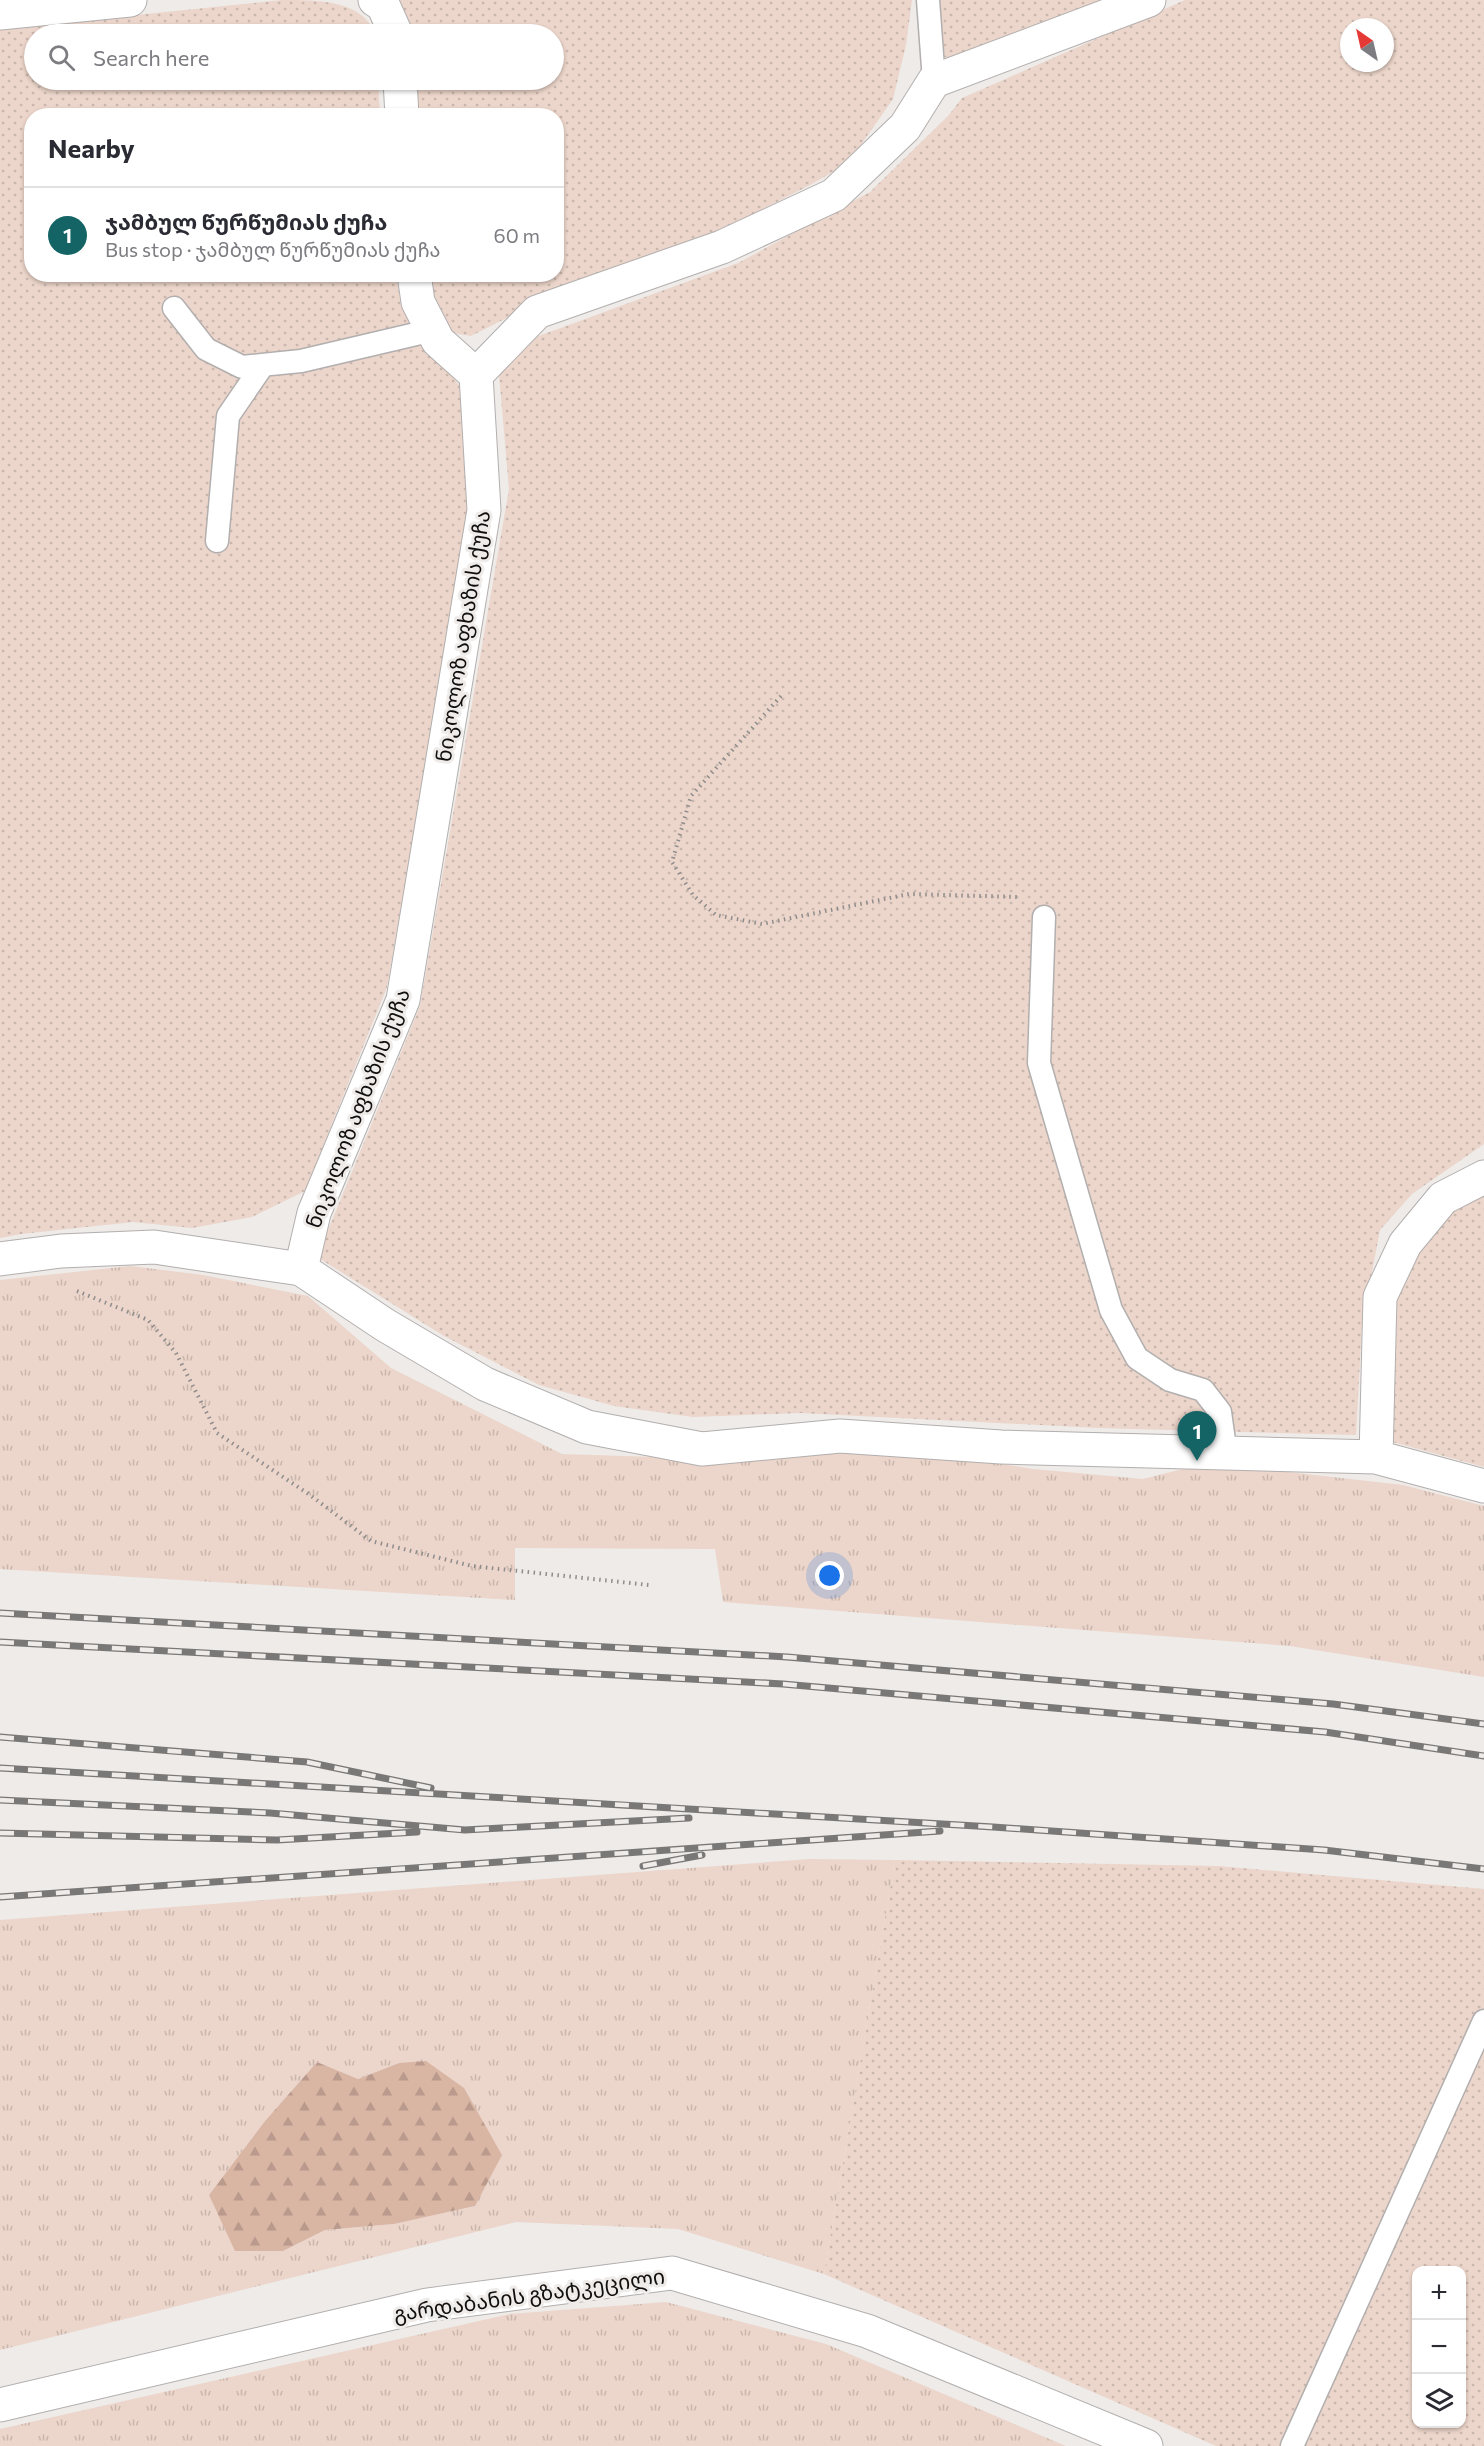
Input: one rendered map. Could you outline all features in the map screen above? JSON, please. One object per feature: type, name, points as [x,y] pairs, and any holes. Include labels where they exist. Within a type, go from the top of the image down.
[{"type":"street","points":[[0,13],[130,0]]},
{"type":"street","points":[[375,0],[383,5],[392,24]]},
{"type":"street","points":[[415,282],[418,302],[438,341],[476,375],[537,312],[722,246],[834,195],[905,127],[934,81],[1149,0]]},
{"type":"street","points":[[401,90],[402,108]]},
{"type":"street","name":"ნიკოლოზ აფხაზის ქუჩა","points":[[301,1269],[314,1213],[403,1000],[484,510],[476,375]]},
{"type":"street","points":[[1376,1458],[1380,1297],[1405,1244],[1443,1198],[1484,1177]]},
{"type":"street","points":[[0,1259],[61,1251],[154,1246],[301,1269],[386,1325],[485,1384],[588,1427],[702,1449],[840,1436],[1001,1447],[1376,1458],[1484,1486]]},
{"type":"street","name":"გარდაბანის გზატკეცილი","points":[[0,2405],[427,2305],[672,2273],[867,2331],[1146,2446]]},
{"type":"lane","points":[[928,0],[934,81]]},
{"type":"lane","points":[[174,308],[206,349],[242,367],[301,361],[433,330]]},
{"type":"lane","points":[[217,541],[228,416],[263,365]]},
{"type":"lane","points":[[1044,917],[1039,1063],[1110,1310],[1137,1358],[1170,1380],[1203,1390],[1220,1412],[1226,1455]]},
{"type":"lane","points":[[1292,2446],[1484,2021]]},
{"type":"path","points":[[781,696],[691,796],[687,807],[672,862],[693,895],[716,915],[762,924],[909,894],[1023,897],[1044,917]]},
{"type":"path","points":[[75,1290],[147,1320],[176,1353],[217,1433],[310,1495],[371,1542],[472,1566],[649,1585]]},
{"type":"green space","points":[[282,0],[337,4],[360,14],[370,24],[49,24]]},
{"type":"green space","points":[[393,0],[912,0],[906,45],[893,99],[848,163],[704,239],[576,283],[471,336],[453,333],[440,313],[430,282],[564,282],[564,108],[415,108],[414,90],[564,90],[564,24],[404,24]]},
{"type":"green space","points":[[940,0],[1104,0],[959,63],[943,56]]},
{"type":"green space","points":[[1185,0],[1484,0],[1484,1144],[1412,1194],[1380,1230],[1362,1324],[1356,1435],[1098,1428],[800,1413],[693,1417],[614,1406],[539,1385],[444,1336],[317,1257],[420,1006],[509,489],[499,374],[536,337],[738,263],[870,192],[948,116],[962,98]]},
{"type":"green space","points":[[24,27],[24,90],[379,90],[380,108],[24,108],[24,282],[397,282],[401,306],[466,395],[469,519],[387,987],[305,1191],[252,1217],[192,1228],[133,1222],[0,1238],[0,29]]},
{"type":"green space","points":[[1484,1192],[1484,1467],[1389,1441],[1390,1339],[1400,1279],[1434,1221]]},
{"type":"green space","points":[[130,1266],[203,1275],[308,1296],[391,1368],[562,1454],[685,1458],[835,1449],[970,1459],[1033,1469],[1143,1479],[1207,1463],[1403,1485],[1484,1506],[1484,1677],[1290,1646],[723,1602],[715,1549],[515,1548],[515,1600],[0,1569],[0,1280]]},
{"type":"green space","points":[[810,1859],[895,1860],[824,2274],[678,2229],[516,2222],[0,2350],[0,1920]],"holes":[[[317,2062],[358,2079],[399,2063],[475,2206],[394,2224],[325,2230],[283,2251],[209,2195],[265,2121]]]},
{"type":"green space","points":[[895,1860],[1218,1866],[1484,1889],[1484,2446],[1216,2446],[824,2274]]},
{"type":"green space","points":[[426,2061],[464,2088],[502,2155],[475,2206],[394,2224],[325,2230],[283,2251],[235,2251],[209,2195],[265,2121],[317,2062],[358,2079],[399,2063]]},
{"type":"green space","points":[[666,2302],[826,2344],[1066,2446],[0,2446],[0,2429],[510,2314]]},
{"type":"railway","points":[[0,1613],[787,1657],[1333,1704],[1484,1724]]},
{"type":"railway","points":[[0,1642],[783,1684],[1325,1732],[1484,1756]]},
{"type":"railway","points":[[0,1737],[307,1762],[431,1788]]},
{"type":"railway","points":[[0,1768],[993,1827],[1324,1850],[1484,1869]]},
{"type":"railway","points":[[0,1800],[270,1813],[465,1830],[689,1818]]},
{"type":"railway","points":[[0,1897],[940,1831]]},
{"type":"railway","points":[[0,1833],[277,1840],[417,1832]]},
{"type":"railway","points":[[643,1866],[702,1855]]},
{"type":"place","name":"ჯამბულ წურწუმიას ქუჩა","points":[[1197,1461]]}]
